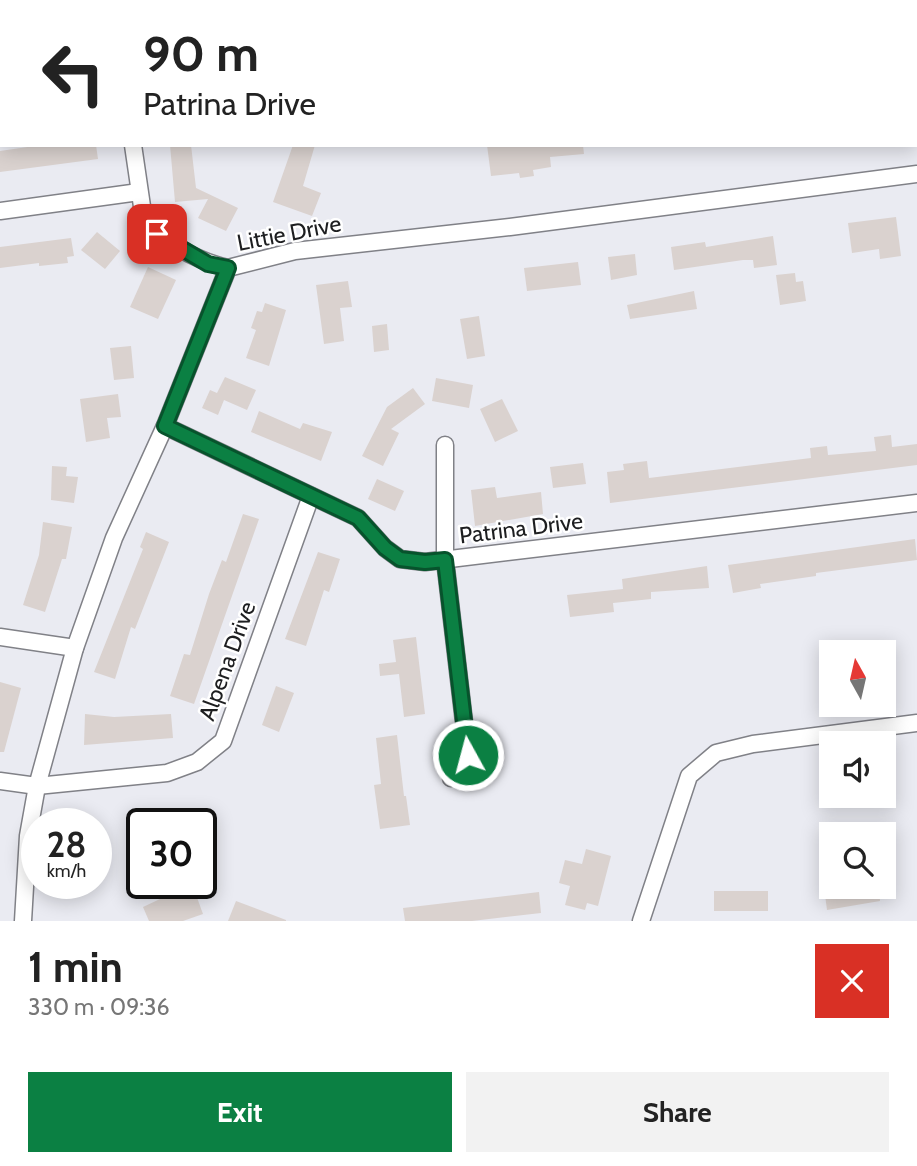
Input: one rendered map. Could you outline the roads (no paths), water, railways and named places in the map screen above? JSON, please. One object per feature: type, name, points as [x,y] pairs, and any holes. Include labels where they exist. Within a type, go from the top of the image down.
[{"type":"street","points":[[133,147],[144,220],[157,234],[208,264],[228,268]]},
{"type":"street","name":"Littie Drive","points":[[23,921],[28,836],[37,786],[75,648],[114,538],[165,426],[228,268],[295,251],[510,227],[917,174]]},
{"type":"street","points":[[0,211],[139,192]]},
{"type":"street","name":"Patrina Drive","points":[[165,426],[358,518],[385,548],[400,559],[425,562],[917,503]]},
{"type":"street","points":[[445,445],[445,560],[468,755],[451,778]]},
{"type":"street","name":"Alpena Drive","points":[[0,781],[37,786],[167,773],[197,762],[223,741],[311,496]]},
{"type":"street","points":[[0,637],[75,648]]},
{"type":"street","points":[[641,921],[689,776],[716,753],[753,744],[917,723]]}]
